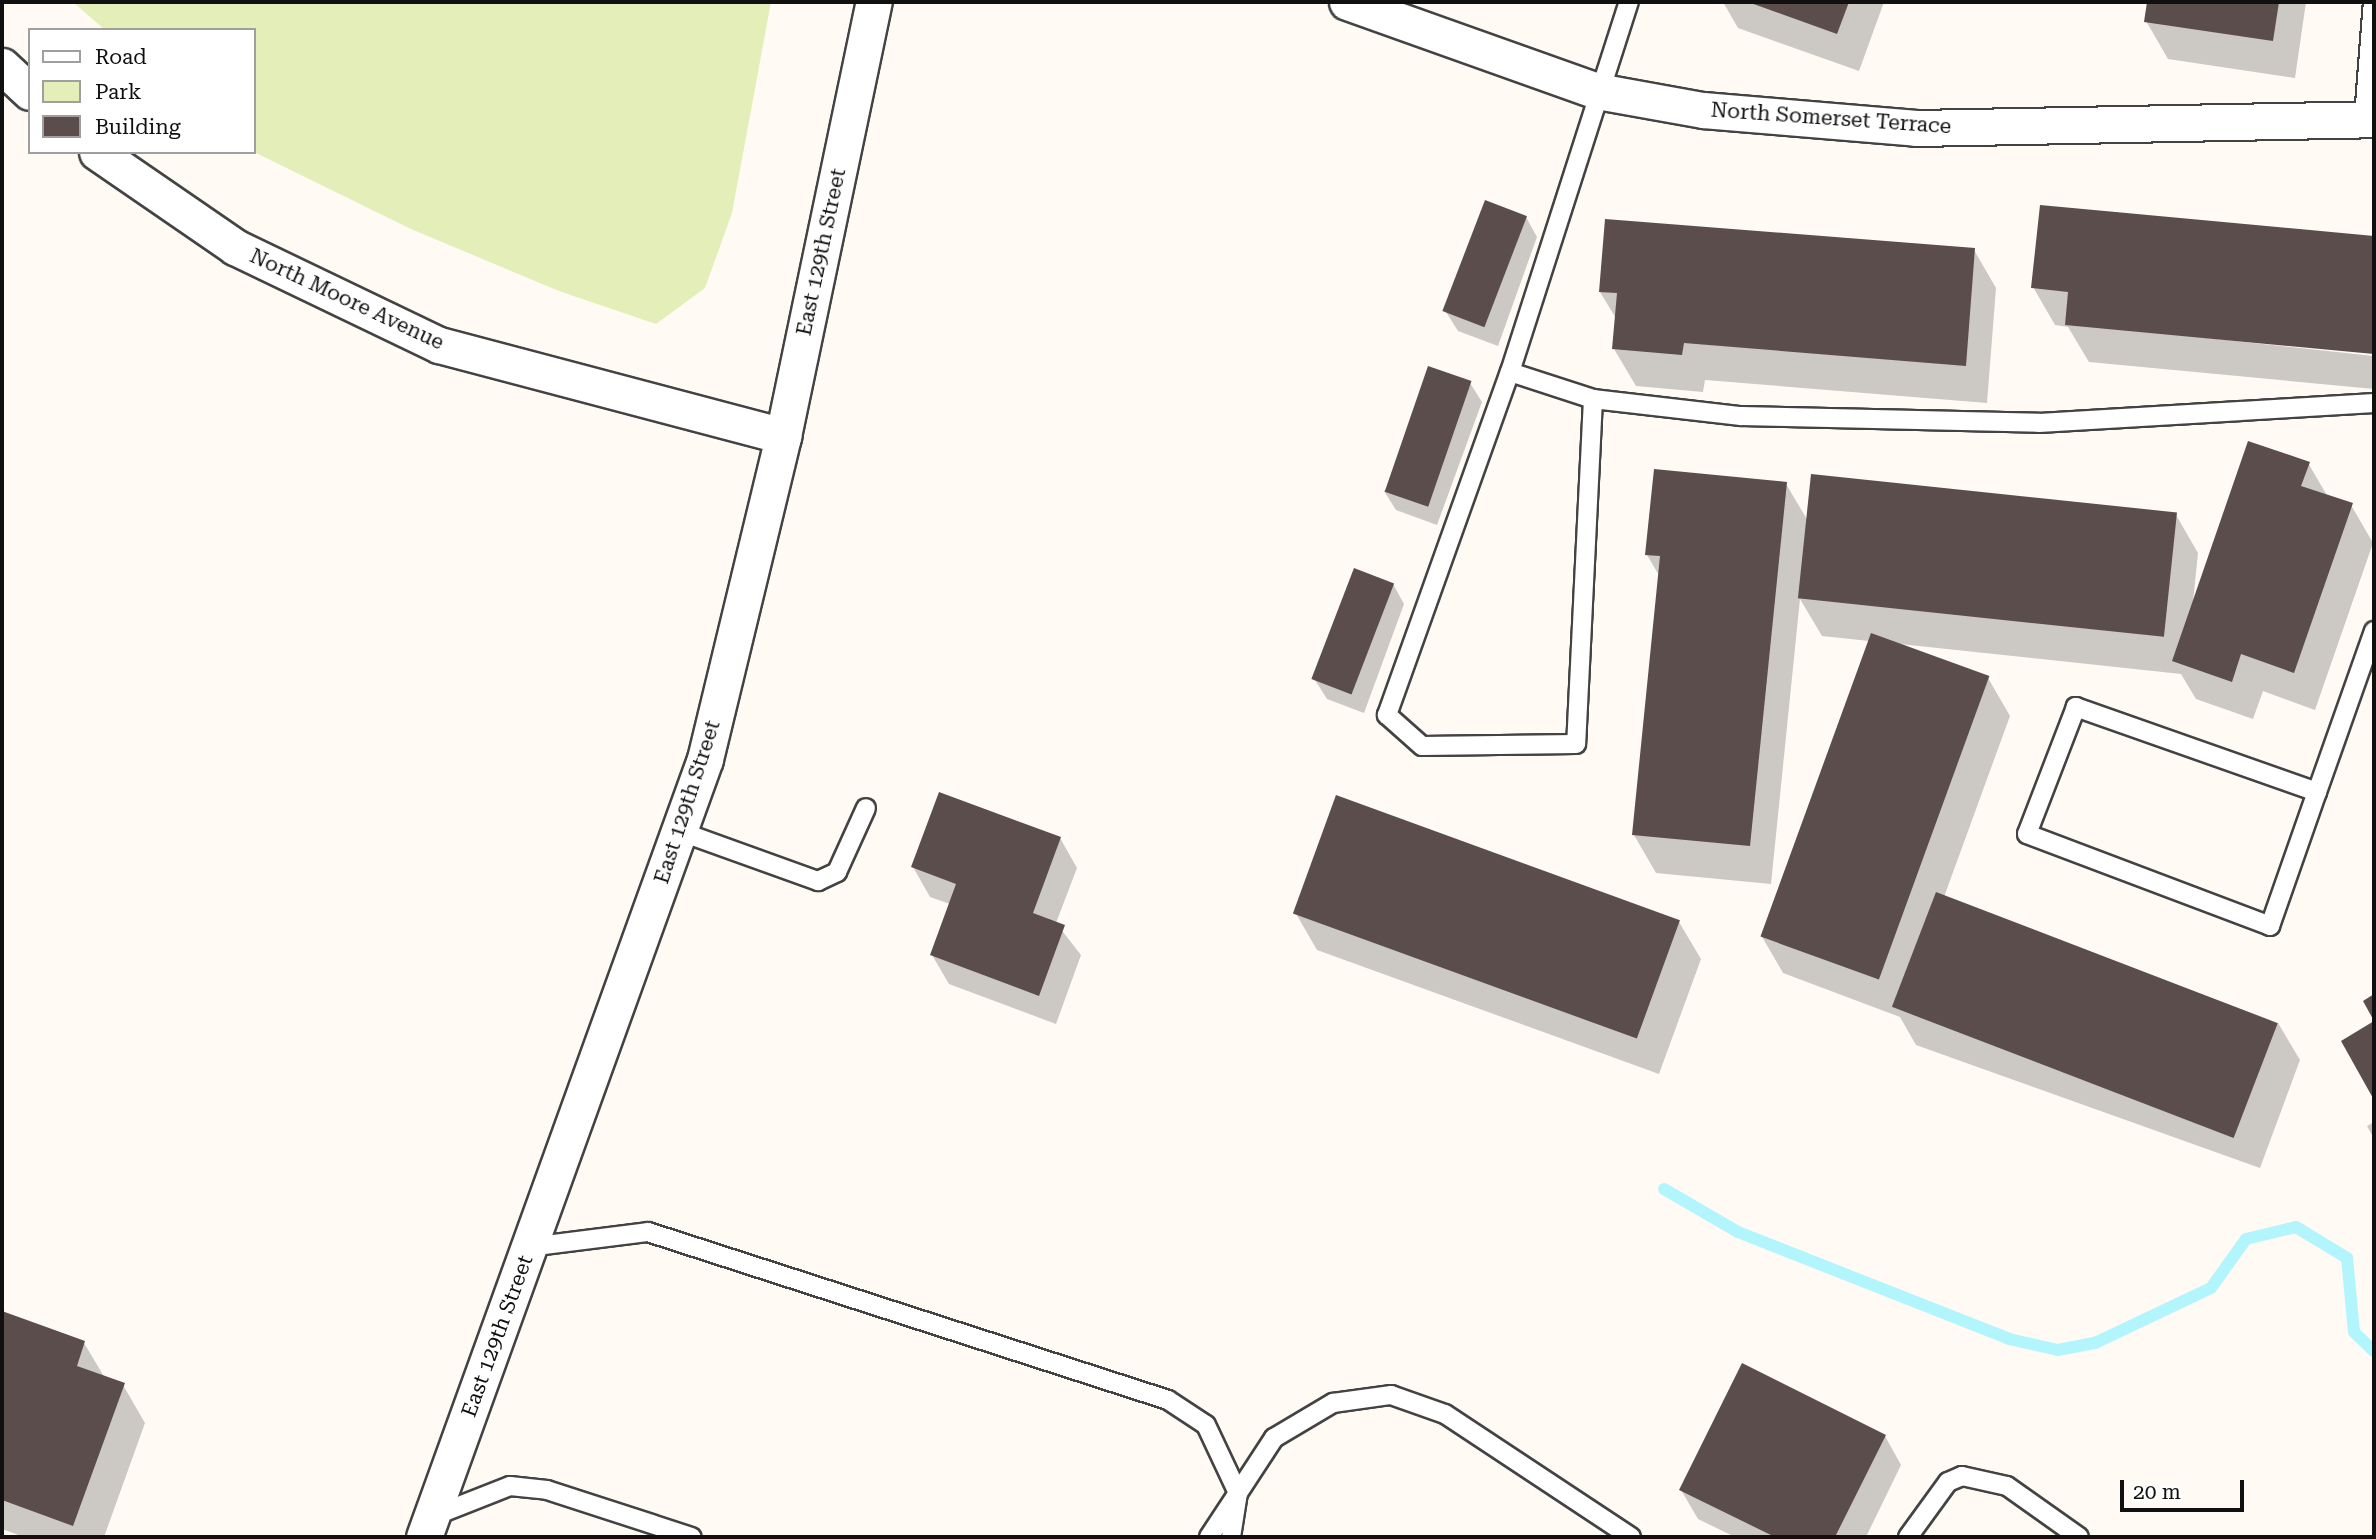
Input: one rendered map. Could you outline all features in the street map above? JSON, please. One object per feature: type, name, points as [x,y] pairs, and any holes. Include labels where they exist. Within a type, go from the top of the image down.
[{"type":"street","name":"East 129th Street","points":[[428,1527],[705,759],[783,436],[874,2]]},
{"type":"street","name":"North Somerset Terrace","points":[[1347,2],[1597,91],[1703,110],[1916,128],[2369,119]]},
{"type":"street","points":[[2,66],[28,90]]},
{"type":"street","name":"North Moore Avenue","points":[[100,154],[235,247],[439,345],[783,436]]},
{"type":"lane","points":[[1593,399],[1576,744],[1422,746],[1387,715],[1510,372],[1597,91],[1629,2]]},
{"type":"lane","points":[[2369,119],[2373,2]]},
{"type":"lane","points":[[1510,372],[1593,399],[1741,416],[2039,423],[2374,404]]},
{"type":"lane","points":[[2317,792],[2076,707],[2027,834],[2270,926],[2374,631]]},
{"type":"lane","points":[[679,831],[818,881],[837,872],[866,808]]},
{"type":"lane","points":[[529,1247],[648,1232],[1168,1400],[1206,1425],[1238,1493],[1231,1537]]},
{"type":"lane","points":[[1209,1537],[1274,1438],[1333,1403],[1391,1395],[1445,1414],[1631,1537]]},
{"type":"lane","points":[[1908,1537],[1948,1482],[1962,1476],[2007,1486],[2079,1537]]},
{"type":"lane","points":[[428,1527],[510,1486],[547,1490],[692,1537]]},
{"type":"green space","points":[[73,2],[771,2],[732,213],[705,288],[656,324],[559,291],[411,229],[256,153],[256,28],[103,28]]},
{"type":"building","points":[[1748,2],[1849,2],[1837,34]]},
{"type":"building","points":[[2147,2],[2279,2],[2273,41],[2144,22]]},
{"type":"building","points":[[1485,200],[1527,216],[1484,327],[1442,311]]},
{"type":"building","points":[[2040,205],[2374,236],[2374,354],[2065,325],[2068,292],[2031,288]]},
{"type":"building","points":[[1605,219],[1975,248],[1966,366],[1684,343],[1682,355],[1612,349],[1617,293],[1599,292]]},
{"type":"building","points":[[1428,366],[1471,381],[1428,507],[1385,492]]},
{"type":"building","points":[[2248,441],[2310,462],[2301,486],[2353,503],[2294,673],[2241,654],[2232,682],[2172,661]]},
{"type":"building","points":[[1654,469],[1787,482],[1750,846],[1632,835],[1660,556],[1645,555]]},
{"type":"building","points":[[1811,474],[2177,512],[2164,637],[1798,598]]},
{"type":"building","points":[[1354,568],[1394,583],[1351,695],[1311,679]]},
{"type":"building","points":[[1871,633],[1989,676],[1879,980],[1761,937]]},
{"type":"building","points":[[939,792],[1061,837],[1033,913],[1065,925],[1039,996],[930,955],[956,884],[911,867]]},
{"type":"building","points":[[1336,795],[1680,920],[1637,1039],[1293,913]]},
{"type":"building","points":[[1936,892],[2278,1023],[2234,1138],[1892,1007]]},
{"type":"building","points":[[2374,994],[2374,1021],[2363,1001]]},
{"type":"building","points":[[2374,1021],[2374,1100],[2341,1041]]},
{"type":"building","points":[[2,1311],[85,1341],[77,1366],[125,1383],[73,1526],[2,1500]]},
{"type":"building","points":[[1742,1363],[1886,1435],[1835,1537],[1775,1537],[1679,1490]]},
{"type":"waterway","points":[[1664,1189],[1738,1232],[2009,1339],[2058,1350],[2095,1343],[2211,1288],[2246,1239],[2296,1227],[2347,1258],[2354,1332],[2374,1351]]}]
